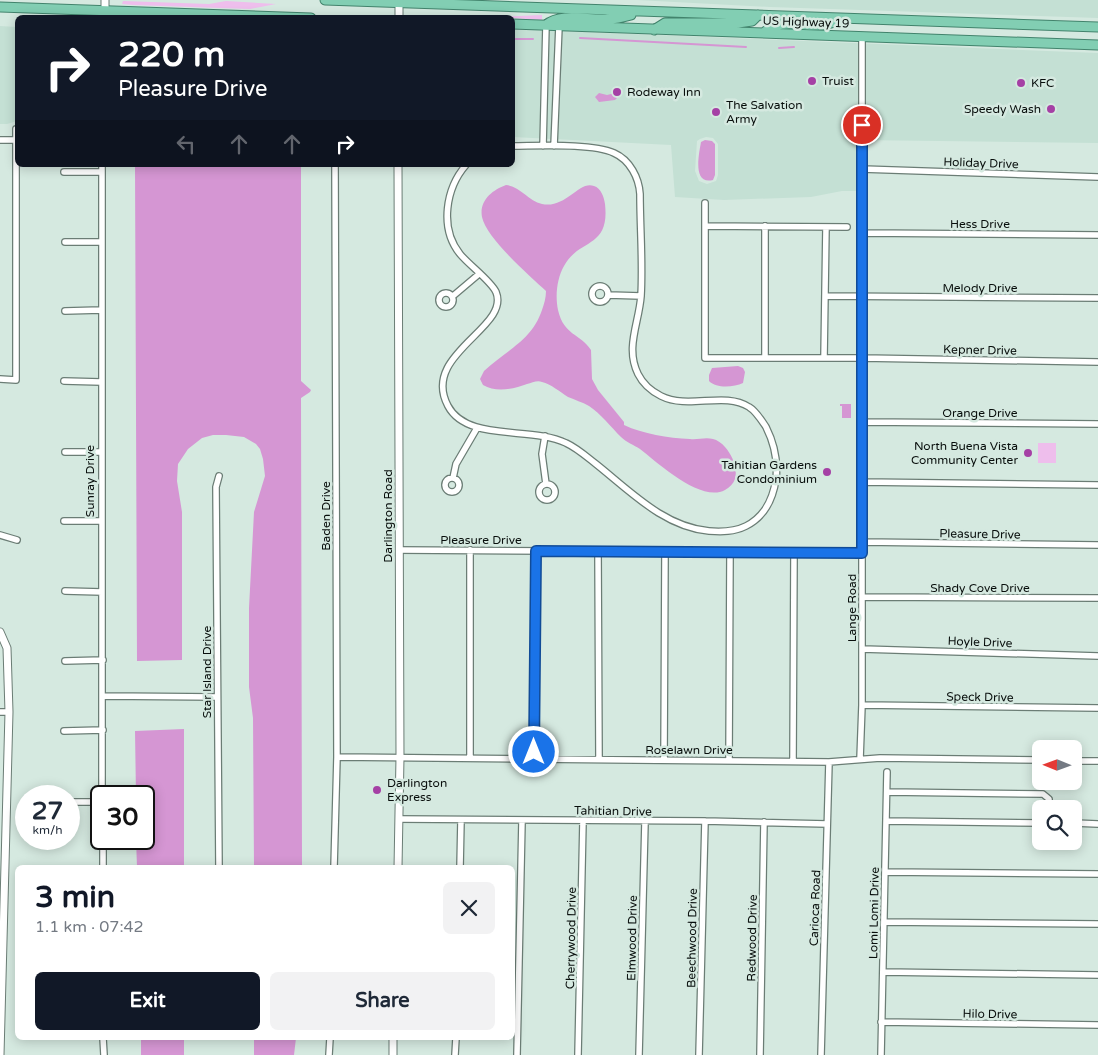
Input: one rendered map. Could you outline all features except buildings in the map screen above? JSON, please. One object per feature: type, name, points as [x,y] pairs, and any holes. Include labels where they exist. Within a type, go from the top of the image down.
[{"type":"highway","name":"US Highway 19","points":[[325,0],[399,1],[651,12],[1098,27]]},
{"type":"highway","points":[[0,7],[104,15]]},
{"type":"highway","points":[[546,25],[551,21],[566,18],[608,19],[651,12]]},
{"type":"highway","points":[[654,30],[665,23],[746,23],[758,15]]},
{"type":"highway","points":[[764,33],[768,28],[777,25],[819,25],[856,18]]},
{"type":"highway","name":"US Highway 19","points":[[515,24],[1098,46]]},
{"type":"street","points":[[104,15],[105,0]]},
{"type":"street","points":[[399,1],[399,15]]},
{"type":"street","points":[[543,146],[546,25]]},
{"type":"street","points":[[554,146],[559,26]]},
{"type":"street","name":"Lange Road","points":[[860,759],[862,705],[862,37]]},
{"type":"street","points":[[543,131],[555,131]]},
{"type":"street","points":[[0,140],[15,140]]},
{"type":"street","points":[[464,167],[451,188],[448,201],[448,224],[457,249],[495,289],[498,298],[497,308],[489,321],[450,362],[443,385],[445,398],[451,410],[464,422],[477,428],[545,436],[571,445],[652,509],[672,521],[690,528],[718,532],[736,530],[753,522],[761,515],[769,503],[776,478],[774,450],[768,431],[751,408],[728,401],[672,401],[653,392],[639,376],[632,350],[641,296],[640,192],[634,172],[615,153],[599,148],[515,146]]},
{"type":"street","points":[[0,379],[16,380],[16,167]]},
{"type":"street","name":"Baden Drive","points":[[334,865],[337,757],[335,167]]},
{"type":"street","name":"Darlington Road","points":[[398,167],[400,757],[398,865]]},
{"type":"street","points":[[64,172],[102,168]]},
{"type":"street","name":"Sunray Drive","points":[[102,168],[101,521],[104,696],[102,785]]},
{"type":"street","name":"Holiday Drive","points":[[862,169],[1098,177]]},
{"type":"street","points":[[705,203],[705,226],[847,226]]},
{"type":"street","name":"Kepner Drive","points":[[705,226],[705,358],[765,357],[1098,362]]},
{"type":"street","points":[[765,226],[765,357]]},
{"type":"street","points":[[824,358],[826,226]]},
{"type":"street","name":"Hess Drive","points":[[862,234],[1098,235]]},
{"type":"street","points":[[65,242],[101,242]]},
{"type":"street","points":[[453,296],[479,274]]},
{"type":"street","points":[[608,294],[641,296]]},
{"type":"street","name":"Melody Drive","points":[[825,296],[1098,298]]},
{"type":"street","points":[[65,311],[101,310]]},
{"type":"street","points":[[64,381],[101,382]]},
{"type":"street","name":"Orange Drive","points":[[862,422],[1098,424]]},
{"type":"street","points":[[453,478],[456,464],[477,428]]},
{"type":"street","points":[[545,436],[542,454],[546,484]]},
{"type":"street","points":[[65,452],[102,452]]},
{"type":"street","name":"Star Island Drive","points":[[219,476],[216,487],[219,865]]},
{"type":"street","points":[[862,482],[1098,484]]},
{"type":"street","points":[[64,521],[101,521]]},
{"type":"street","points":[[0,535],[17,540]]},
{"type":"street","name":"Pleasure Drive","points":[[862,542],[1098,545]]},
{"type":"street","name":"Pleasure Drive","points":[[399,550],[862,553]]},
{"type":"street","points":[[470,550],[470,758]]},
{"type":"street","points":[[534,758],[536,551]]},
{"type":"street","points":[[598,551],[599,759]]},
{"type":"street","points":[[664,760],[665,552]]},
{"type":"street","points":[[729,760],[730,553]]},
{"type":"street","points":[[793,761],[794,553]]},
{"type":"street","points":[[65,591],[102,592]]},
{"type":"street","name":"Shady Cove Drive","points":[[862,597],[1098,598]]},
{"type":"street","points":[[0,632],[7,648],[9,712],[3,797],[0,1055]]},
{"type":"street","name":"Hoyle Drive","points":[[862,649],[1098,656]]},
{"type":"street","points":[[64,661],[103,660]]},
{"type":"street","points":[[104,696],[217,697]]},
{"type":"street","name":"Speck Drive","points":[[862,705],[1098,708]]},
{"type":"street","points":[[0,712],[9,712]]},
{"type":"street","points":[[64,731],[103,730]]},
{"type":"street","name":"Roselawn Drive","points":[[337,757],[829,762],[880,758],[1032,760]]},
{"type":"street","points":[[1082,761],[1098,761]]},
{"type":"street","name":"Carioca Road","points":[[821,1055],[829,762]]},
{"type":"street","name":"Lomi Lomi Drive","points":[[881,1055],[887,772]]},
{"type":"street","points":[[887,792],[1043,794],[1049,800]]},
{"type":"street","name":"Tahitian Drive","points":[[399,819],[705,821],[827,824]]},
{"type":"street","points":[[460,865],[461,820]]},
{"type":"street","name":"Cherrywood Drive","points":[[578,1055],[584,820]]},
{"type":"street","points":[[517,1055],[522,821]]},
{"type":"street","name":"Beechwood Drive","points":[[700,1055],[705,821]]},
{"type":"street","points":[[886,821],[1032,823]]},
{"type":"street","name":"Elmwood Drive","points":[[639,1055],[645,822]]},
{"type":"street","name":"Redwood Drive","points":[[760,1055],[764,822]]},
{"type":"street","points":[[1082,823],[1098,824]]},
{"type":"street","points":[[103,850],[103,865]]},
{"type":"street","points":[[885,872],[1098,874]]},
{"type":"street","points":[[884,922],[1098,924]]},
{"type":"street","points":[[883,972],[1098,975]]},
{"type":"street","name":"Hilo Drive","points":[[882,1022],[1098,1025]]},
{"type":"street","points":[[103,1040],[104,1055]]},
{"type":"street","points":[[330,1040],[330,1055]]},
{"type":"street","points":[[393,1040],[393,1055]]},
{"type":"street","points":[[455,1055],[456,1040]]},
{"type":"shaded area","points":[[637,0],[1098,0],[1098,18],[770,7]]},
{"type":"shaded area","points":[[123,1],[209,4],[226,1],[276,4],[250,9],[133,5],[122,4]]},
{"type":"shaded area","points":[[542,15],[542,20],[515,18],[515,16]]},
{"type":"shaded area","points":[[0,26],[15,27],[15,122],[0,124]]},
{"type":"shaded area","points":[[515,29],[1098,53],[1098,143],[859,140],[861,191],[842,191],[811,197],[724,200],[675,197],[671,145],[515,137]],"holes":[[[706,137],[713,138],[718,144],[718,175],[716,181],[707,184],[699,181],[695,171],[697,141]]]},
{"type":"shaded area","points":[[599,93],[607,95],[615,93],[617,98],[615,100],[599,102],[595,97]]},
{"type":"shaded area","points":[[705,140],[712,141],[715,144],[715,175],[713,180],[702,178],[699,173],[700,147],[701,142]]},
{"type":"shaded area","points":[[135,167],[301,167],[301,381],[311,390],[301,398],[302,865],[254,865],[253,718],[249,687],[249,608],[254,512],[265,476],[260,449],[256,444],[244,437],[213,435],[202,438],[188,449],[178,464],[177,481],[182,512],[182,660],[137,661]]},
{"type":"shaded area","points":[[506,185],[516,188],[542,204],[558,202],[588,185],[596,187],[600,191],[605,204],[603,229],[598,236],[570,257],[564,266],[558,282],[557,305],[564,325],[587,344],[591,350],[592,379],[598,390],[624,422],[624,425],[656,435],[715,439],[724,446],[734,462],[736,475],[728,488],[715,493],[704,491],[680,480],[640,449],[623,439],[589,406],[568,397],[545,383],[536,381],[505,389],[494,389],[483,385],[480,379],[484,371],[518,344],[532,330],[542,310],[546,296],[546,291],[500,246],[485,226],[482,211],[485,201],[491,193]]},
{"type":"shaded area","points":[[738,366],[743,368],[745,372],[743,383],[726,387],[712,384],[709,381],[712,368]]},
{"type":"shaded area","points":[[840,404],[851,404],[851,418],[842,418],[842,406]]},
{"type":"shaded area","points":[[1038,443],[1056,443],[1056,463],[1038,463]]},
{"type":"shaded area","points":[[184,729],[184,865],[137,865],[136,850],[155,850],[155,785],[136,785],[135,731]]},
{"type":"shaded area","points":[[141,1040],[184,1040],[184,1055],[141,1055]]},
{"type":"shaded area","points":[[254,1040],[296,1040],[294,1055],[254,1055]]},
{"type":"waterway","points":[[580,38],[746,47]]},
{"type":"waterway","points":[[515,39],[533,39]]},
{"type":"waterway","points":[[779,48],[794,47]]},
{"type":"place","name":"Truist","points":[[812,81]]},
{"type":"place","name":"KFC","points":[[1021,83]]},
{"type":"place","name":"Rodeway Inn","points":[[617,92]]},
{"type":"place","name":"Speedy Wash","points":[[1051,109]]},
{"type":"place","name":"The Salvation Army","points":[[716,112]]},
{"type":"place","name":"North Buena Vista Community Center","points":[[1028,453]]},
{"type":"place","name":"Tahitian Gardens Condominium","points":[[827,472]]},
{"type":"place","name":"Darlington Express","points":[[377,790]]},
{"type":"route","points":[[534,752],[536,551],[862,553],[862,125]]}]
